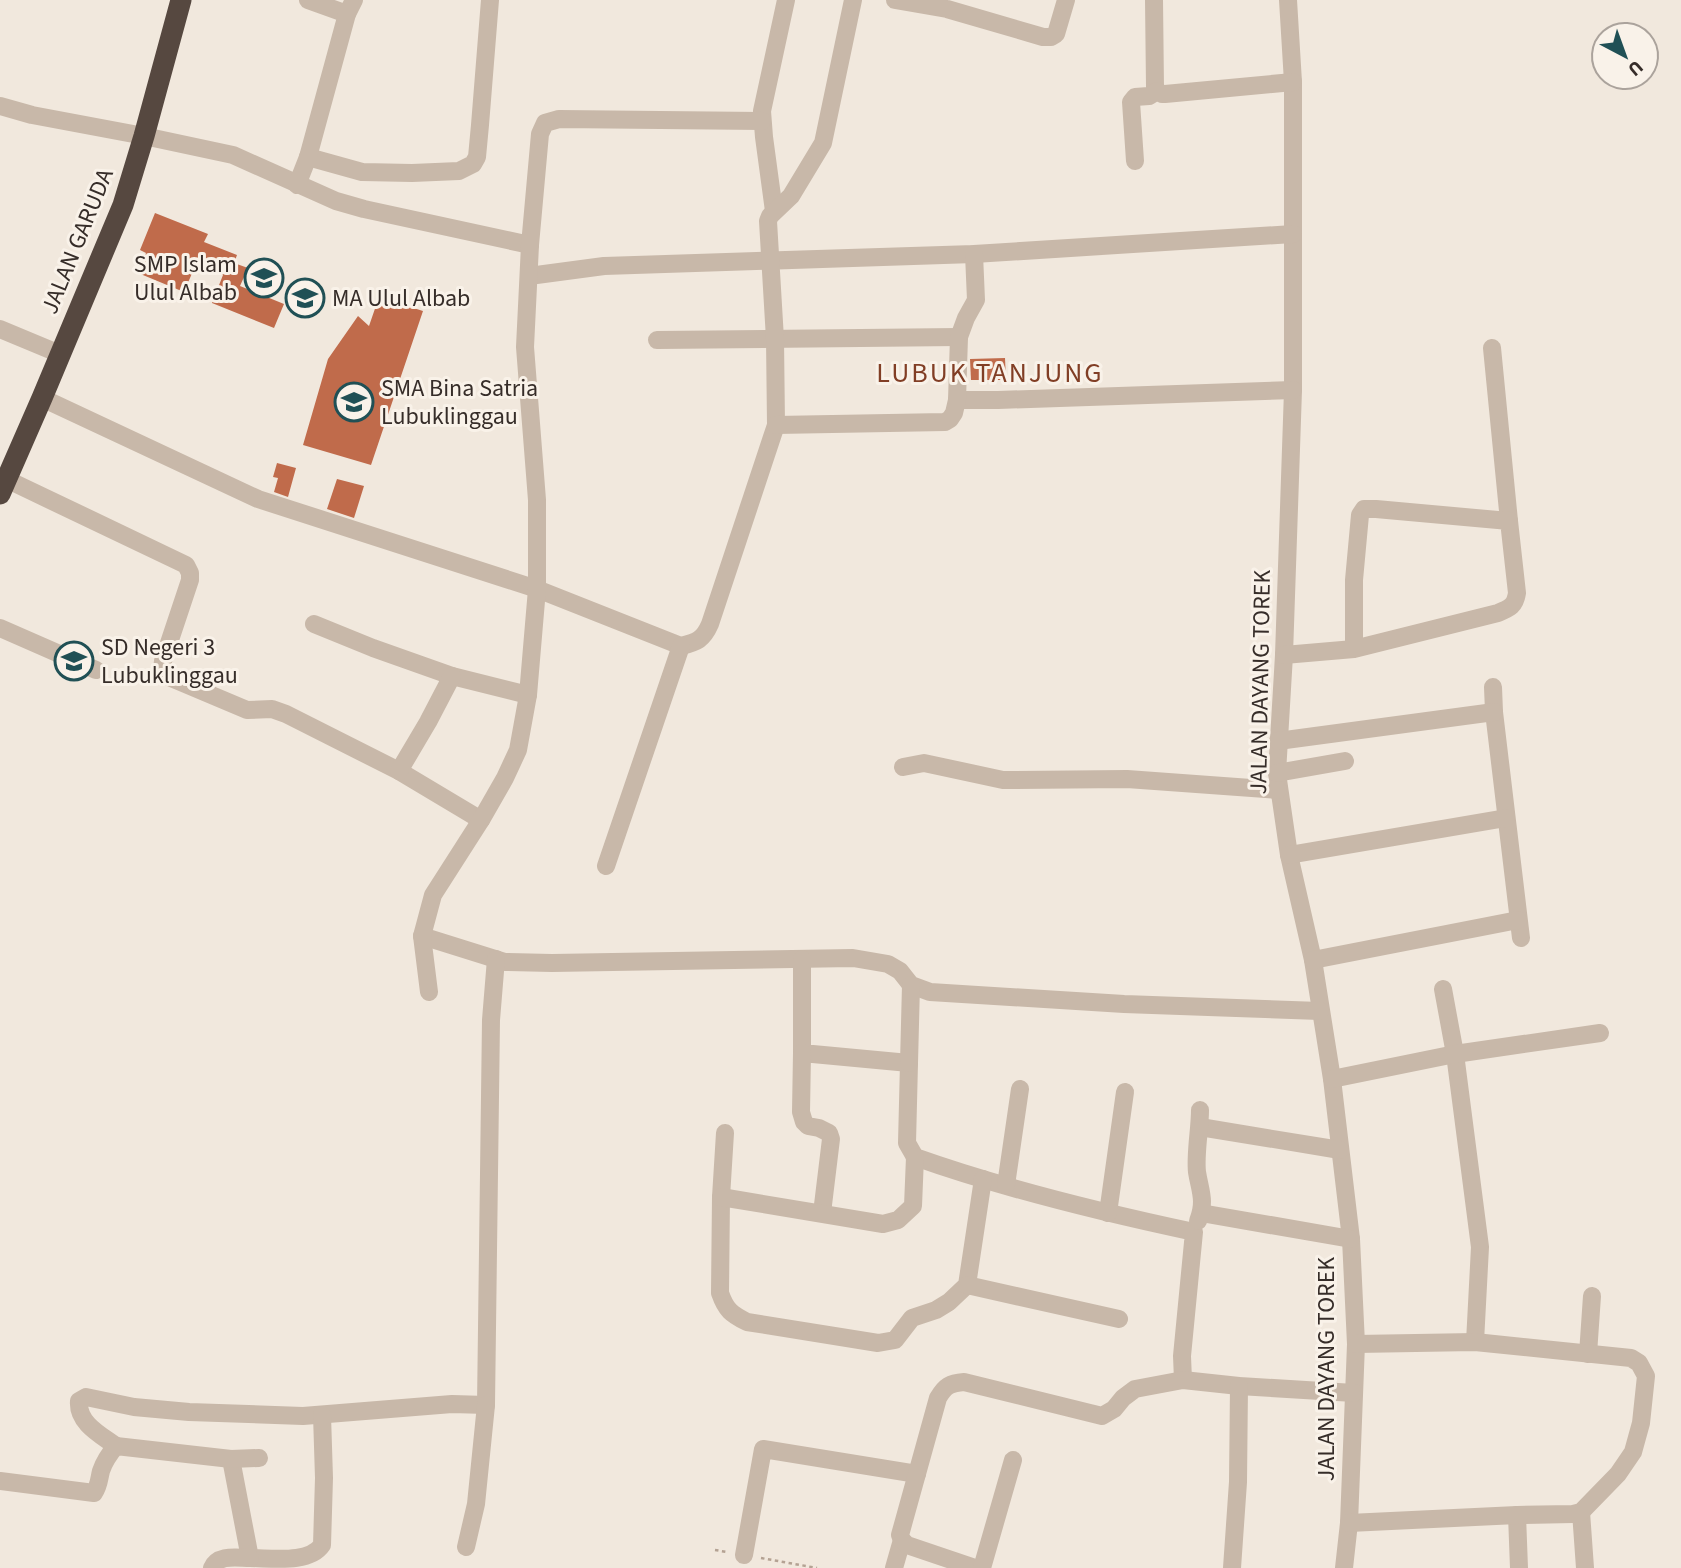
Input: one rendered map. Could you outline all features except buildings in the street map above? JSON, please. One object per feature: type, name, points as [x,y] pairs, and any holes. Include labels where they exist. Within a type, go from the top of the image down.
[{"type":"highway","name":"JALAN GARUDA","points":[[3,487],[123,205],[181,0]]},
{"type":"street","points":[[298,185],[350,7],[308,0]]},
{"type":"street","points":[[307,157],[362,172],[459,171],[473,164],[477,158],[490,0]]},
{"type":"street","points":[[774,211],[762,111],[786,0]]},
{"type":"street","points":[[42,398],[257,499],[537,589],[681,646],[695,643],[705,635],[776,425],[769,216],[791,196],[823,143],[853,0]]},
{"type":"street","points":[[895,0],[948,4],[1043,37],[1056,34],[1066,0]]},
{"type":"street","points":[[1154,0],[1157,91],[1165,94],[1293,82]]},
{"type":"street","name":"JALAN DAYANG TOREK","points":[[1288,0],[1293,82],[1293,390],[1278,782],[1289,855],[1313,960],[1332,1079],[1351,1239],[1356,1344],[1349,1523],[1344,1568]]},
{"type":"street","points":[[1135,161],[1131,102],[1135,97],[1149,96],[1157,91]]},
{"type":"street","points":[[0,106],[233,155],[336,201],[530,244]]},
{"type":"street","points":[[429,992],[422,936],[433,895],[505,778],[517,750],[528,695],[537,589],[537,500],[525,347],[530,244],[540,134],[545,123],[558,119],[762,121]]},
{"type":"street","points":[[529,275],[604,266],[974,254],[1293,234]]},
{"type":"street","points":[[776,425],[945,422],[950,419],[957,400],[959,337],[976,300],[974,254]]},
{"type":"street","points":[[0,329],[60,354]]},
{"type":"street","points":[[657,340],[959,337]]},
{"type":"street","points":[[1284,655],[1354,649],[1498,614],[1516,602],[1492,348]]},
{"type":"street","points":[[957,400],[1293,390]]},
{"type":"street","points":[[3,487],[186,565],[190,580],[163,661],[164,675],[247,710],[272,709],[286,714],[399,771],[481,820]]},
{"type":"street","points":[[1354,649],[1354,580],[1360,515],[1364,509],[1509,521]]},
{"type":"street","points":[[314,624],[452,676],[528,695]]},
{"type":"street","points":[[0,628],[96,670]]},
{"type":"street","points":[[606,866],[681,646]]},
{"type":"street","points":[[399,771],[452,676]]},
{"type":"street","points":[[1313,960],[1519,929],[1493,687]]},
{"type":"street","points":[[1278,741],[1494,712]]},
{"type":"street","points":[[903,767],[924,763],[1003,780],[1278,782],[1345,761]]},
{"type":"street","points":[[1289,855],[1506,818]]},
{"type":"street","points":[[422,936],[505,962],[853,958],[888,964],[900,971],[911,985],[930,992],[1320,1012]]},
{"type":"street","points":[[466,1548],[476,1504],[486,1405],[491,1020],[496,959]]},
{"type":"street","points":[[802,959],[801,1112],[808,1126],[829,1133],[831,1139],[822,1213]]},
{"type":"street","points":[[721,1197],[883,1224],[898,1220],[913,1206],[915,1157],[907,1143],[911,985]]},
{"type":"street","points":[[1443,989],[1455,1054],[1480,1247],[1475,1342]]},
{"type":"street","points":[[1332,1079],[1455,1054],[1600,1033]]},
{"type":"street","points":[[802,1053],[909,1063]]},
{"type":"street","points":[[1006,1185],[1020,1089]]},
{"type":"street","points":[[1108,1213],[1125,1092]]},
{"type":"street","points":[[1182,1380],[1194,1231],[1201,1213],[1202,1191],[1197,1171],[1200,1119],[1340,1150]]},
{"type":"street","points":[[725,1133],[720,1293],[724,1305],[732,1315],[747,1322],[878,1343],[895,1340],[912,1318],[936,1310],[967,1285],[983,1179]]},
{"type":"street","points":[[915,1157],[983,1179],[1108,1213],[1194,1231]]},
{"type":"street","points":[[1201,1213],[1351,1239]]},
{"type":"street","points":[[967,1285],[1119,1319]]},
{"type":"street","points":[[1588,1354],[1592,1296]]},
{"type":"street","points":[[1349,1523],[1581,1512],[1618,1474],[1633,1452],[1641,1423],[1646,1376],[1639,1363],[1630,1358],[1475,1342],[1356,1344]]},
{"type":"street","points":[[975,1568],[907,1545],[900,1535],[938,1398],[952,1382],[964,1382],[1102,1416],[1114,1409],[1135,1389],[1182,1380],[1354,1393]]},
{"type":"street","points":[[1232,1568],[1238,1482],[1239,1386]]},
{"type":"street","points":[[259,1458],[231,1459],[116,1446],[82,1418],[78,1409],[79,1402],[86,1396],[134,1406],[189,1412],[303,1416],[452,1404],[486,1405]]},
{"type":"street","points":[[212,1568],[212,1564],[221,1559],[313,1555],[322,1545],[322,1415]]},
{"type":"street","points":[[0,1481],[91,1494],[98,1487],[102,1468],[116,1446]]},
{"type":"street","points":[[744,1555],[763,1450],[917,1474]]},
{"type":"street","points":[[231,1459],[250,1558]]},
{"type":"street","points":[[982,1568],[1013,1460]]},
{"type":"street","points":[[1581,1512],[1585,1568]]},
{"type":"street","points":[[1517,1514],[1519,1568]]},
{"type":"street","points":[[894,1568],[902,1540]]},
{"type":"path","points":[[715,1550],[817,1568]]},
{"type":"place","name":"SMP Islam Ulul Albab","points":[[264,278]]},
{"type":"place","name":"MA Ulul Albab","points":[[305,298]]},
{"type":"place","name":"SMA Bina Satria Lubuklinggau","points":[[354,402]]},
{"type":"place","name":"SD Negeri 3 Lubuklinggau","points":[[74,661]]},
{"type":"district","name":"LUBUK TANJUNG","points":[[990,372]]}]
